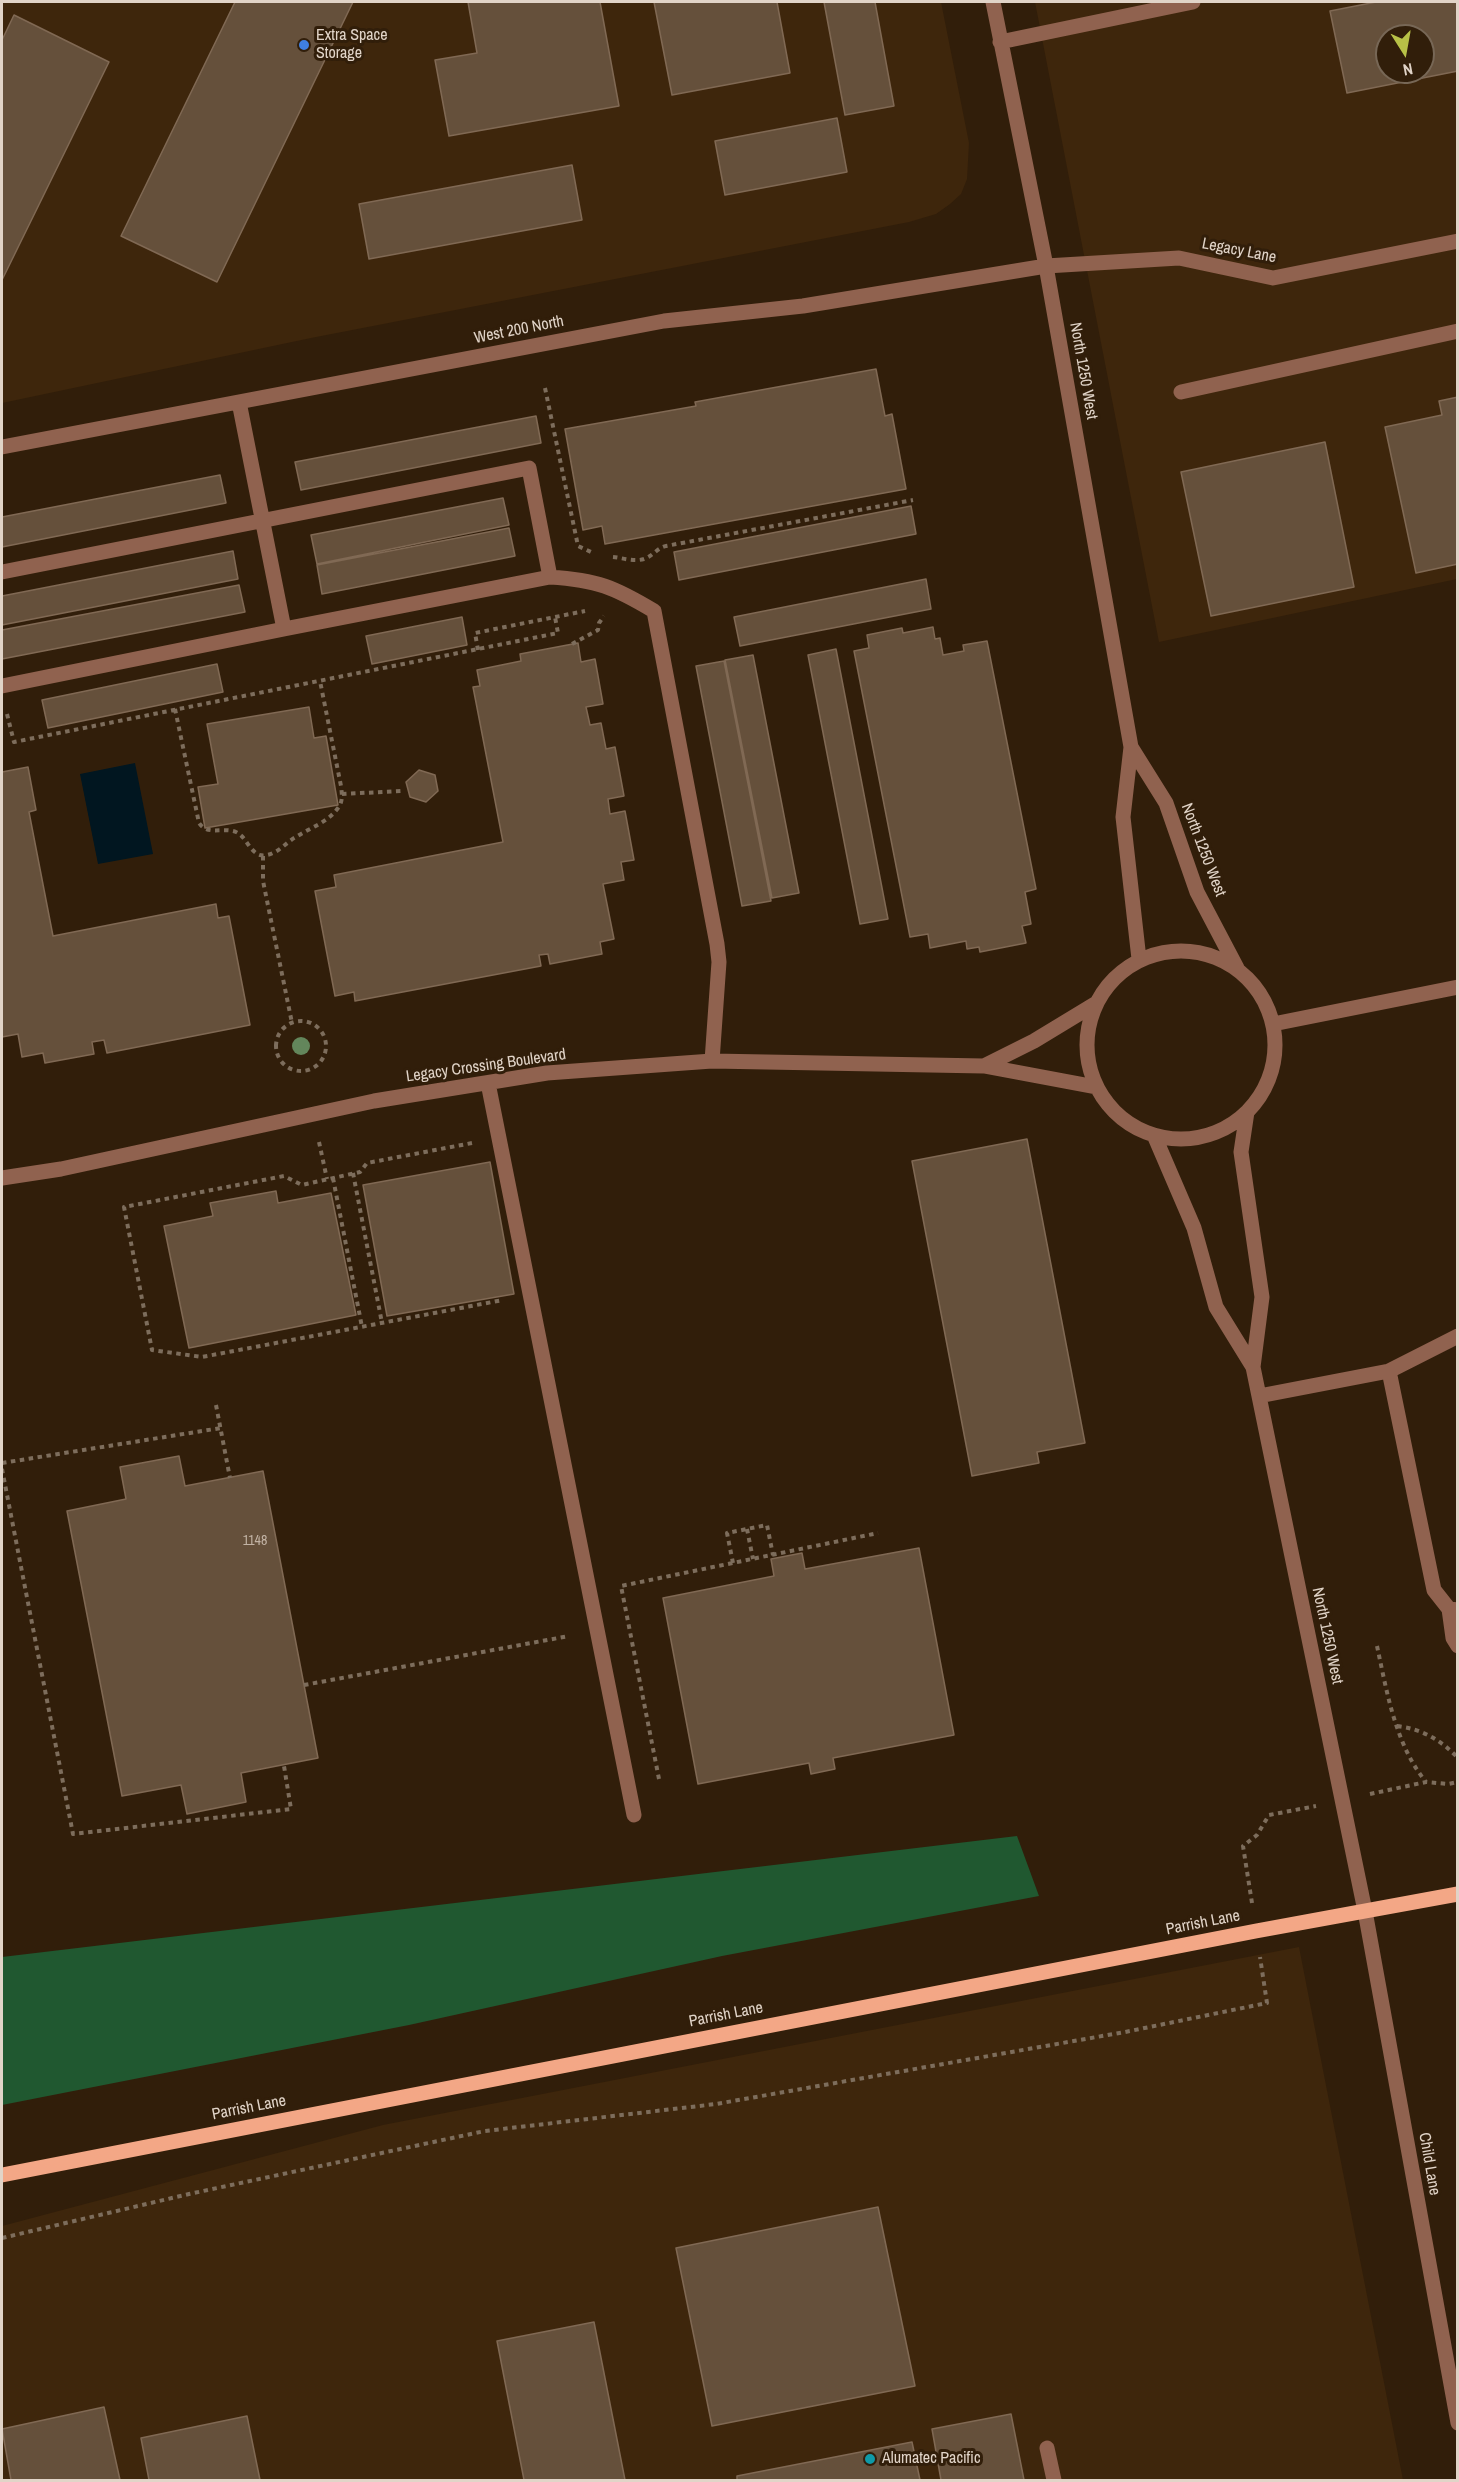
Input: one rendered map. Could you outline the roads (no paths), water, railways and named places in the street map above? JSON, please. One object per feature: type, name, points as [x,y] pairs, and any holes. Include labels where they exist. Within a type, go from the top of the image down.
[{"type":"main road","name":"Parrish Lane","points":[[2,2175],[1458,1894]]},
{"type":"street","name":"North 1250 West","points":[[993,2],[1046,266],[1131,747],[1123,817],[1139,959]]},
{"type":"street","points":[[1000,42],[1193,2]]},
{"type":"street","name":"Legacy Lane","points":[[1046,266],[1179,258],[1274,278],[1458,241]]},
{"type":"street","name":"West 200 North","points":[[2,447],[664,321],[803,306],[1046,266]]},
{"type":"street","points":[[1181,392],[1458,331]]},
{"type":"street","points":[[239,402],[284,629]]},
{"type":"street","points":[[2,572],[529,468],[550,577]]},
{"type":"street","points":[[2,686],[550,577],[583,579],[618,590],[654,611],[717,944],[719,962],[712,1061]]},
{"type":"street","name":"North 1250 West","points":[[1131,747],[1166,804],[1197,892],[1237,968]]},
{"type":"street","points":[[984,1066],[1034,1041],[1095,1004],[1123,970],[1139,959],[1158,953],[1186,950],[1218,957],[1237,968],[1261,994],[1273,1024],[1275,1054],[1265,1088],[1247,1112],[1218,1131],[1177,1139],[1154,1135],[1119,1117],[1096,1087],[1088,1066],[1088,1025],[1095,1004]]},
{"type":"street","points":[[1273,1024],[1458,987]]},
{"type":"street","name":"Legacy Crossing Boulevard","points":[[2,1178],[61,1169],[374,1101],[547,1073],[712,1061],[984,1066],[1096,1087]]},
{"type":"street","points":[[488,1083],[634,1815]]},
{"type":"street","name":"North 1250 West","points":[[1247,1112],[1241,1152],[1262,1297],[1253,1367],[1365,1911]]},
{"type":"street","name":"North 1250 West","points":[[1154,1135],[1194,1228],[1216,1307],[1253,1367]]},
{"type":"street","points":[[1259,1396],[1389,1371],[1458,1336]]},
{"type":"street","points":[[1389,1371],[1434,1590],[1453,1609],[1453,1638],[1458,1646]]},
{"type":"street","name":"Child Lane","points":[[1365,1911],[1458,2423]]},
{"type":"street","points":[[1047,2448],[1054,2481]]},
{"type":"water","points":[[135,763],[153,854],[98,864],[80,774]]},
{"type":"place","name":"Extra Space Storage","points":[[304,45]]},
{"type":"place","name":"Alumatec Pacific","points":[[870,2459]]}]
